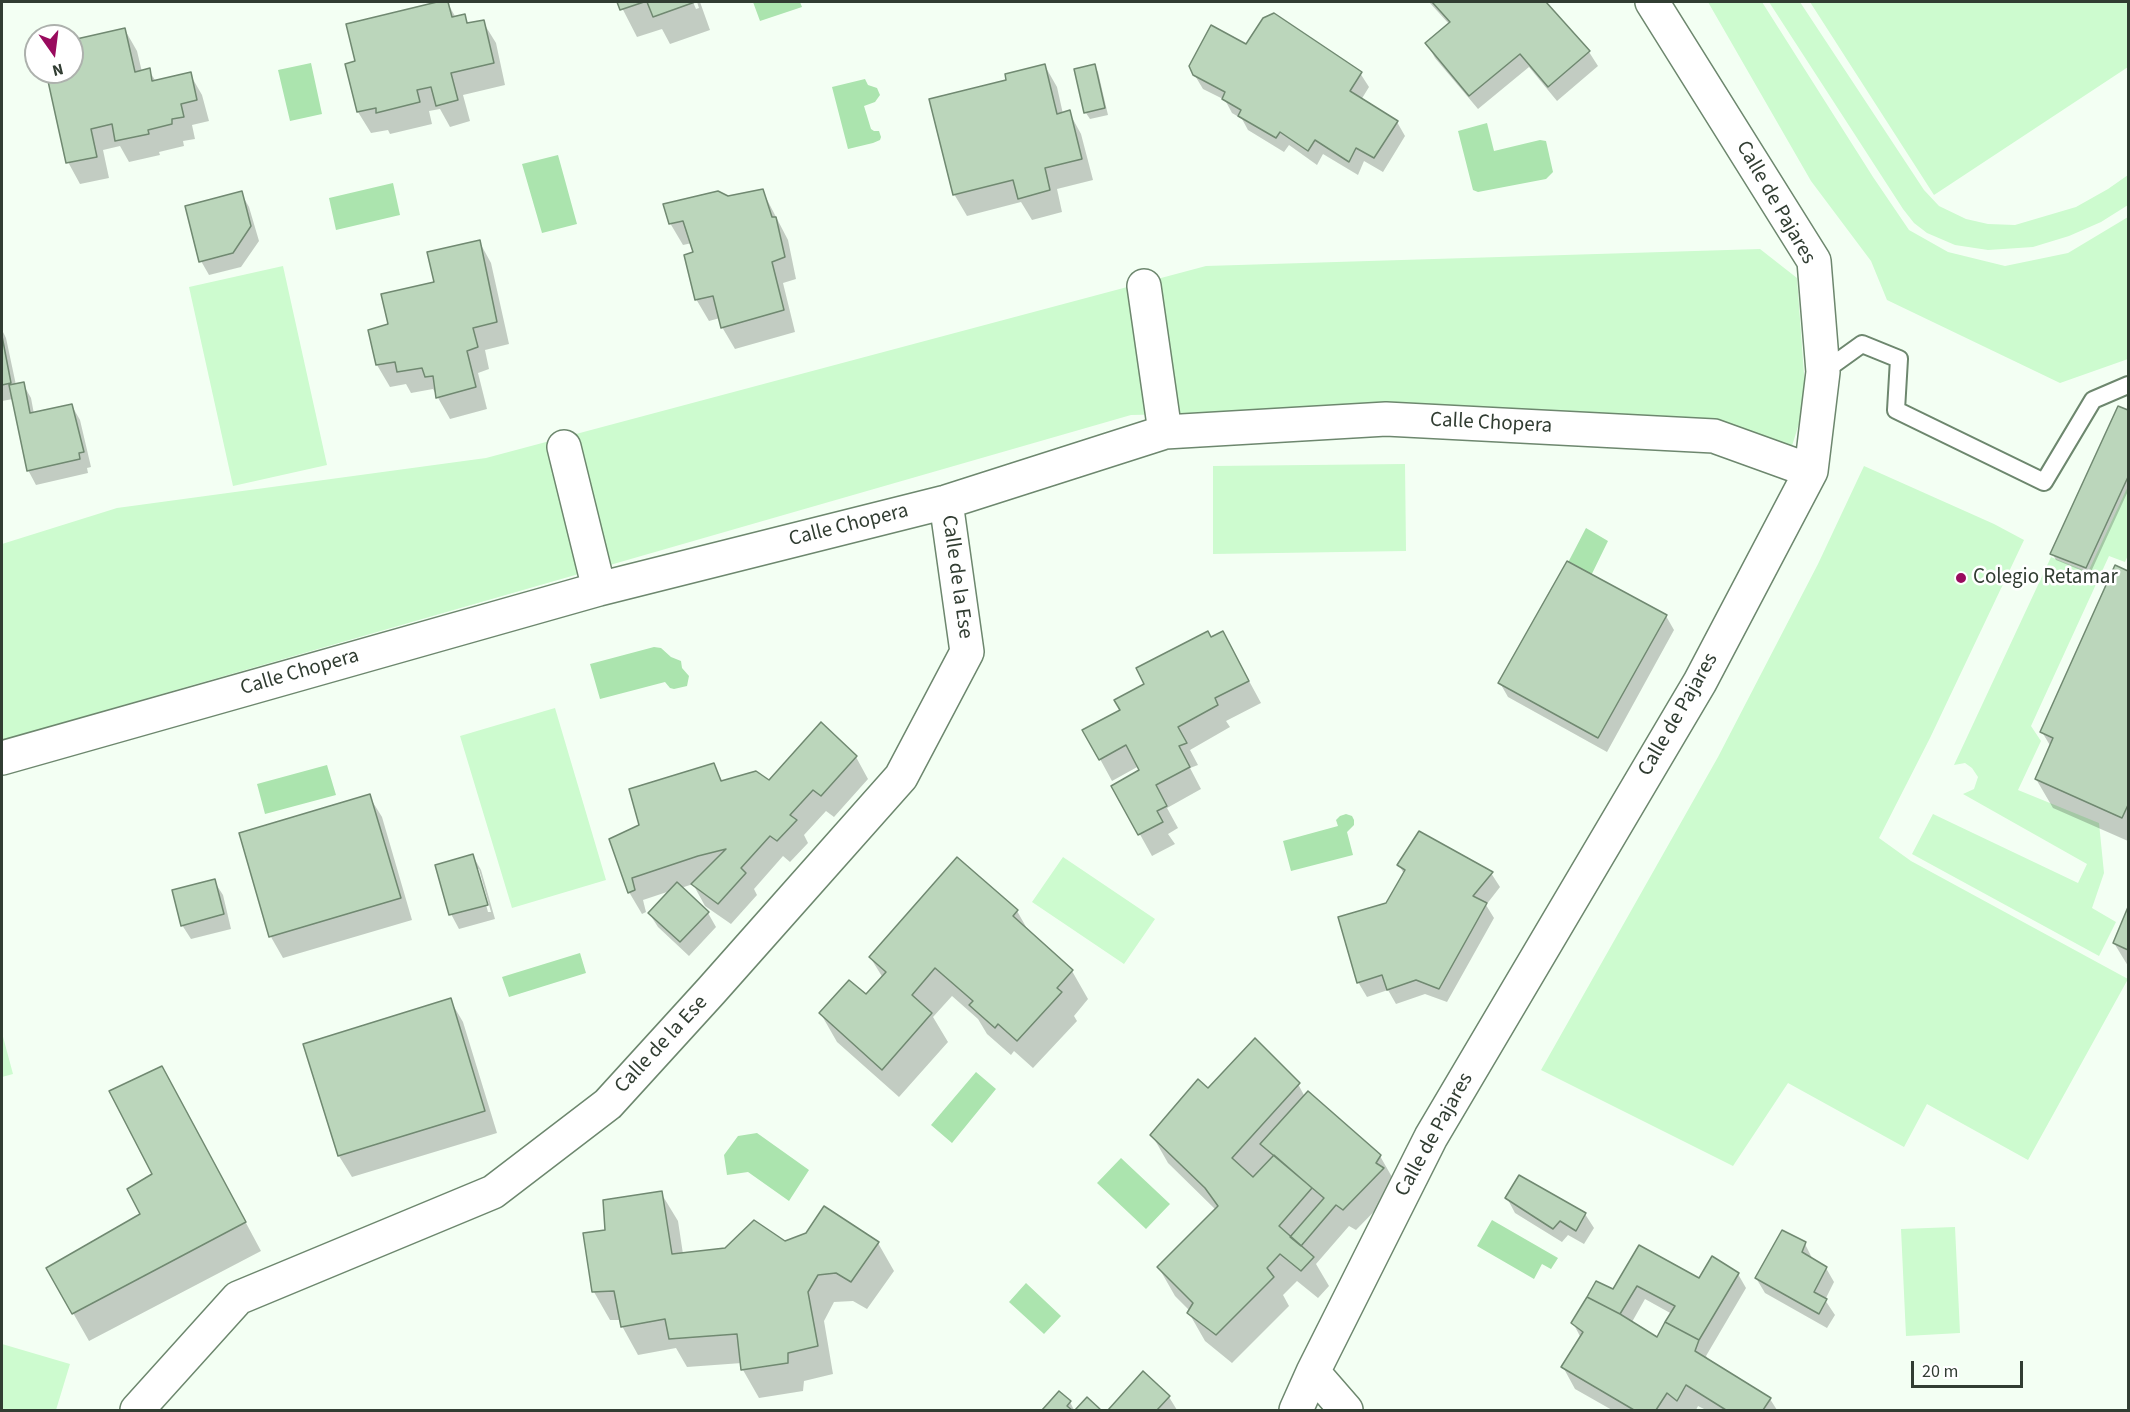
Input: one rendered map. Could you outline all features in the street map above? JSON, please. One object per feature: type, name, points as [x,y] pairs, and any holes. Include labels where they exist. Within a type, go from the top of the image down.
[{"type":"street","name":"Calle de Pajares","points":[[1296,1410],[1431,1137],[1700,682],[1811,471],[1823,372],[1814,261],[1652,2]]},
{"type":"street","points":[[1144,286],[1165,432]]},
{"type":"street","name":"Calle Chopera","points":[[2,758],[599,589],[946,502],[1165,432],[1386,419],[1714,436],[1811,471]]},
{"type":"street","points":[[564,447],[599,589]]},
{"type":"street","name":"Calle de la Ese","points":[[137,1410],[238,1298],[493,1192],[608,1104],[727,973],[901,777],[967,652],[946,502]]},
{"type":"street","points":[[1313,1372],[1346,1410]]},
{"type":"lane","points":[[1823,372],[1862,344],[1899,359],[1896,410],[2044,482],[2092,400],[2128,385]]},
{"type":"shaded area","points":[[753,2],[800,2],[802,7],[760,21]]},
{"type":"shaded area","points":[[1708,2],[1762,2],[1909,230],[1948,252],[2005,266],[2068,253],[2128,217],[2128,359],[2060,383],[1887,300],[1871,261],[1811,181]]},
{"type":"shaded area","points":[[1769,2],[1800,2],[1924,190],[1939,206],[1966,219],[1988,224],[2015,225],[2076,207],[2128,175],[2128,205],[2101,222],[2069,236],[2033,247],[1988,250],[1955,245],[1927,233],[1914,223],[1903,209]]},
{"type":"shaded area","points":[[1810,2],[2128,2],[2128,67],[1934,195]]},
{"type":"shaded area","points":[[311,63],[322,114],[290,121],[278,70]]},
{"type":"shaded area","points":[[865,79],[868,85],[877,88],[880,95],[875,102],[864,106],[871,129],[879,131],[881,137],[873,143],[848,149],[832,87]]},
{"type":"shaded area","points":[[1487,123],[1494,151],[1540,140],[1546,141],[1553,172],[1546,179],[1478,192],[1473,190],[1458,131]]},
{"type":"shaded area","points":[[558,155],[577,224],[542,233],[522,164]]},
{"type":"shaded area","points":[[393,183],[400,215],[336,230],[329,198]]},
{"type":"shaded area","points":[[1760,249],[1797,278],[1806,401],[1792,446],[1707,425],[1405,409],[1131,415],[2,740],[2,544],[117,508],[486,458],[1206,266]]},
{"type":"shaded area","points":[[283,266],[327,465],[233,486],[189,287]]},
{"type":"shaded area","points":[[1405,464],[1406,551],[1213,554],[1213,466]]},
{"type":"shaded area","points":[[1864,466],[1994,524],[2024,540],[1930,738],[1879,838],[1911,861],[2128,979],[2028,1160],[1927,1104],[1904,1147],[1788,1083],[1733,1166],[1541,1070],[1718,757],[1818,564]]},
{"type":"shaded area","points":[[2128,486],[2128,555],[2125,562],[2109,556],[2031,726],[2041,741],[2018,790],[2099,823],[2104,873],[2092,908],[2116,922],[2099,956],[1912,854],[1933,814],[2078,883],[2087,864],[1963,794],[1974,789],[1978,777],[1965,763],[1954,765],[2051,557],[2088,572]]},
{"type":"shaded area","points":[[1586,528],[1608,541],[1584,590],[1560,578]]},
{"type":"shaded area","points":[[654,647],[661,648],[671,657],[681,661],[682,668],[689,676],[687,686],[674,689],[665,682],[600,699],[590,664]]},
{"type":"shaded area","points":[[555,708],[606,880],[512,908],[460,736]]},
{"type":"shaded area","points":[[327,765],[336,795],[265,814],[257,784]]},
{"type":"shaded area","points":[[1346,814],[1352,816],[1354,820],[1354,825],[1347,832],[1353,855],[1291,871],[1283,841],[1338,826],[1336,820]]},
{"type":"shaded area","points":[[1063,857],[1155,919],[1124,964],[1032,902]]},
{"type":"shaded area","points":[[580,953],[586,973],[509,997],[502,977]]},
{"type":"shaded area","points":[[2,1033],[13,1074],[2,1077]]},
{"type":"shaded area","points":[[976,1072],[996,1089],[952,1143],[931,1125]]},
{"type":"shaded area","points":[[757,1133],[809,1170],[789,1201],[748,1172],[727,1175],[724,1155],[738,1136]]},
{"type":"shaded area","points":[[1121,1158],[1170,1204],[1146,1229],[1097,1183]]},
{"type":"shaded area","points":[[1492,1220],[1558,1258],[1551,1269],[1542,1264],[1534,1279],[1477,1246]]},
{"type":"shaded area","points":[[1955,1227],[1960,1333],[1906,1336],[1901,1229]]},
{"type":"shaded area","points":[[1026,1283],[1061,1316],[1044,1334],[1009,1302]]},
{"type":"shaded area","points":[[2,1344],[70,1364],[56,1410],[2,1410]]},
{"type":"building","points":[[437,2],[448,2],[452,17],[465,14],[467,23],[484,20],[494,63],[451,73],[458,100],[436,106],[431,87],[417,90],[420,102],[376,113],[376,108],[357,112],[345,64],[355,61],[346,24]]},
{"type":"building","points":[[617,2],[644,2],[620,10]]},
{"type":"building","points":[[647,2],[695,2],[653,17]]},
{"type":"building","points":[[1432,2],[1546,2],[1590,51],[1548,87],[1520,54],[1469,96],[1425,43],[1450,22]]},
{"type":"building","points":[[1274,13],[1362,72],[1350,91],[1398,121],[1374,158],[1356,148],[1349,162],[1315,140],[1308,151],[1280,132],[1276,138],[1238,116],[1241,110],[1222,99],[1225,92],[1193,75],[1189,66],[1211,25],[1246,44],[1263,18]]},
{"type":"building","points":[[125,28],[135,72],[150,68],[152,81],[191,72],[197,100],[181,104],[184,117],[172,119],[172,124],[148,130],[149,134],[115,141],[112,124],[91,129],[97,157],[66,163],[49,84],[84,84],[84,37]]},
{"type":"building","points":[[1045,64],[1057,114],[1070,110],[1082,159],[1045,168],[1050,190],[1018,199],[1013,180],[953,195],[929,99],[1006,80],[1005,74]]},
{"type":"building","points":[[1095,64],[1105,108],[1084,113],[1074,69]]},
{"type":"building","points":[[763,189],[772,217],[776,217],[785,257],[772,262],[784,310],[721,328],[713,296],[695,300],[684,255],[693,252],[683,221],[669,224],[663,204],[718,191],[728,196]]},
{"type":"building","points":[[242,191],[251,226],[233,253],[199,262],[185,206]]},
{"type":"building","points":[[480,240],[497,322],[473,328],[478,347],[467,351],[476,387],[436,398],[433,376],[425,377],[422,368],[397,372],[395,362],[376,365],[368,330],[388,324],[381,294],[434,282],[427,252]]},
{"type":"building","points":[[2,336],[11,383],[2,385]]},
{"type":"building","points":[[24,382],[30,413],[72,404],[84,452],[79,453],[80,459],[27,471],[9,385]]},
{"type":"building","points":[[2118,406],[2128,410],[2128,477],[2086,568],[2050,554]]},
{"type":"building","points":[[1567,561],[1667,615],[1598,738],[1498,683]]},
{"type":"building","points":[[2115,565],[2128,571],[2128,805],[2122,818],[2035,779],[2053,738],[2040,732]]},
{"type":"building","points":[[1208,631],[1211,637],[1223,631],[1249,681],[1215,698],[1218,705],[1178,727],[1187,743],[1179,746],[1190,767],[1156,785],[1167,806],[1157,811],[1163,822],[1138,835],[1111,786],[1139,770],[1126,745],[1099,760],[1082,730],[1120,710],[1114,700],[1144,684],[1136,668]]},
{"type":"building","points":[[821,722],[857,756],[821,796],[813,790],[790,815],[797,820],[777,841],[770,836],[741,868],[746,873],[718,904],[691,884],[726,849],[632,878],[635,890],[628,893],[609,839],[639,825],[629,789],[714,763],[721,781],[756,771],[769,780]]},
{"type":"building","points":[[370,794],[401,898],[269,937],[239,833]]},
{"type":"building","points":[[1419,831],[1493,872],[1473,896],[1487,903],[1439,989],[1416,980],[1387,990],[1382,975],[1357,983],[1338,917],[1386,903],[1405,870],[1397,865]]},
{"type":"building","points":[[473,854],[488,905],[449,915],[435,865]]},
{"type":"building","points":[[957,857],[1018,910],[1013,916],[1073,970],[1057,988],[1062,992],[1017,1041],[998,1024],[995,1028],[969,1005],[973,1001],[935,968],[912,995],[932,1013],[882,1070],[819,1013],[849,980],[866,994],[886,972],[869,957]]},
{"type":"building","points":[[215,879],[224,914],[181,926],[172,890]]},
{"type":"building","points":[[677,882],[709,912],[680,942],[648,913]]},
{"type":"building","points":[[2128,907],[2128,950],[2113,943]]},
{"type":"building","points":[[451,998],[485,1111],[338,1156],[303,1044]]},
{"type":"building","points":[[1255,1038],[1300,1083],[1232,1158],[1253,1177],[1274,1155],[1312,1188],[1279,1226],[1314,1257],[1301,1271],[1280,1254],[1267,1268],[1274,1277],[1216,1335],[1187,1313],[1193,1303],[1157,1267],[1218,1206],[1205,1188],[1150,1135],[1198,1079],[1208,1088]]},
{"type":"building","points":[[162,1066],[246,1222],[72,1314],[46,1268],[140,1214],[127,1189],[152,1174],[109,1091]]},
{"type":"building","points":[[1308,1091],[1381,1155],[1376,1163],[1384,1168],[1343,1210],[1336,1205],[1301,1246],[1290,1237],[1324,1198],[1260,1144]]},
{"type":"building","points":[[1519,1175],[1586,1213],[1576,1231],[1560,1221],[1553,1229],[1505,1198]]},
{"type":"building","points":[[662,1191],[672,1254],[725,1248],[754,1220],[785,1241],[806,1233],[824,1206],[879,1242],[851,1282],[836,1273],[818,1275],[808,1292],[818,1346],[788,1353],[788,1363],[741,1370],[737,1334],[669,1339],[665,1319],[621,1327],[614,1291],[592,1292],[583,1233],[605,1230],[603,1200]]},
{"type":"building","points":[[1782,1230],[1806,1242],[1802,1252],[1827,1267],[1814,1292],[1827,1299],[1819,1314],[1755,1278]]},
{"type":"building","points":[[1639,1245],[1699,1278],[1712,1256],[1739,1273],[1699,1340],[1665,1322],[1675,1306],[1637,1286],[1620,1314],[1587,1297],[1596,1281],[1613,1289]]},
{"type":"building","points":[[1587,1297],[1657,1337],[1665,1322],[1699,1340],[1695,1351],[1771,1398],[1763,1410],[1726,1410],[1686,1385],[1677,1401],[1667,1393],[1656,1410],[1634,1410],[1561,1367],[1583,1332],[1571,1323]]},
{"type":"building","points":[[1143,1371],[1170,1396],[1157,1410],[1108,1410]]},
{"type":"building","points":[[1059,1391],[1071,1401],[1067,1406],[1072,1410],[1042,1410]]},
{"type":"building","points":[[1087,1397],[1101,1410],[1075,1410]]},
{"type":"place","name":"Colegio Retamar","points":[[1961,578]]}]
